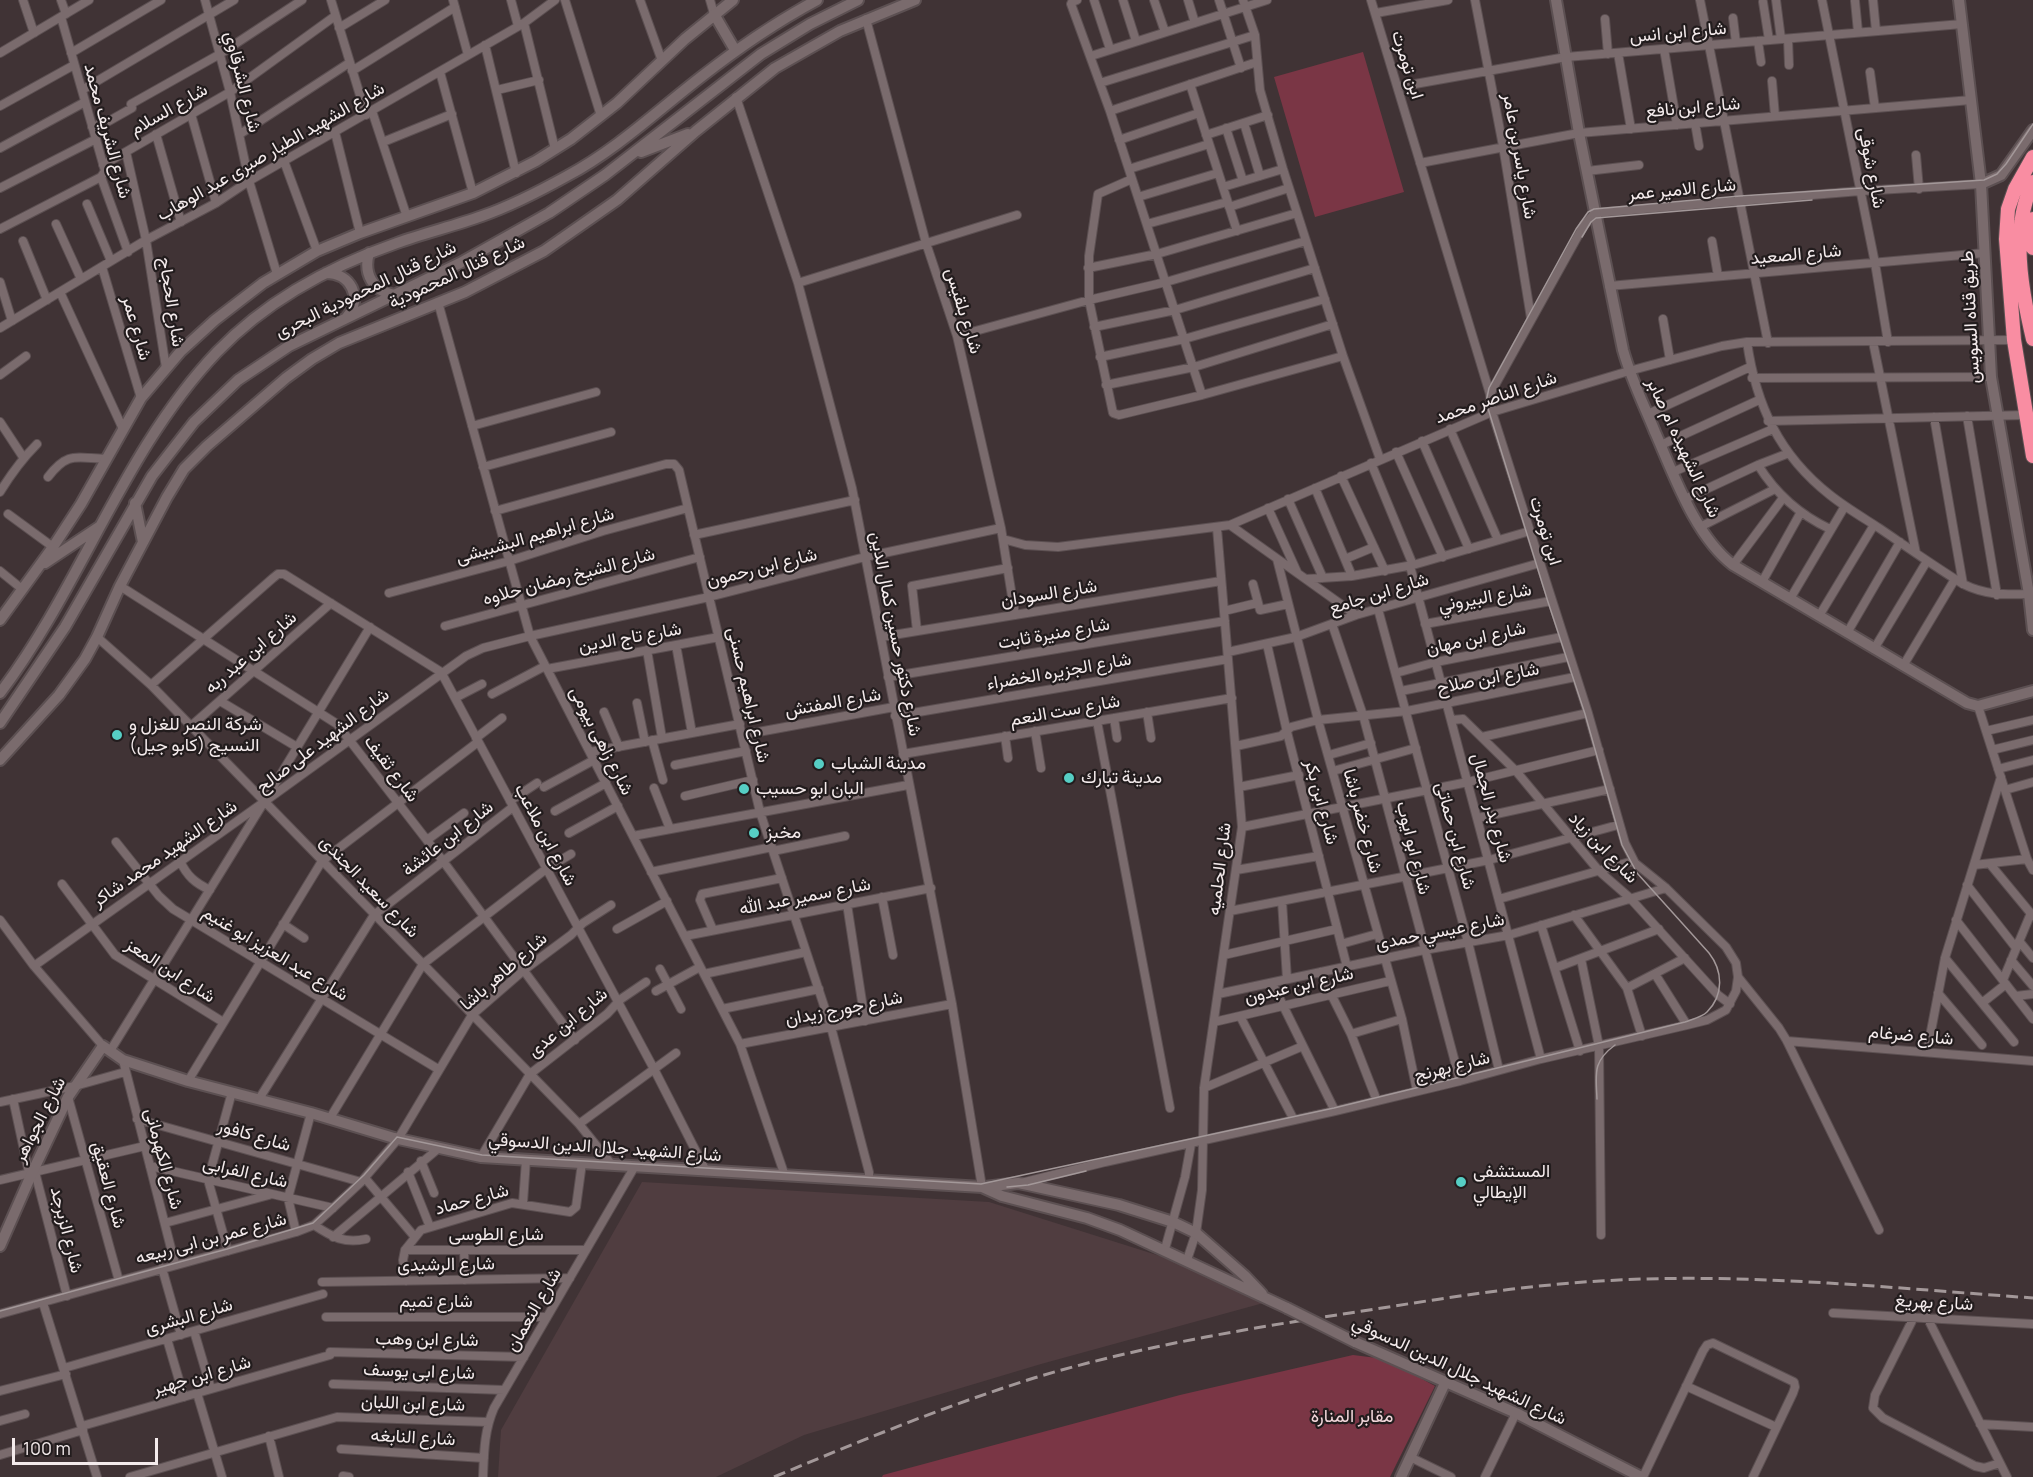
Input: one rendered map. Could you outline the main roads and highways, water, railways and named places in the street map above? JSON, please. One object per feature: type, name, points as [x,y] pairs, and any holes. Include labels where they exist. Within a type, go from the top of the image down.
[{"type":"highway","points":[[2033,157],[2022,214],[2020,244],[2023,292],[2033,339]]},
{"type":"highway","points":[[2029,180],[2008,210],[2006,226],[2010,308],[2033,456]]},
{"type":"highway","points":[[2033,219],[2033,248]]},
{"type":"main road","points":[[0,620],[81,504],[141,398],[166,368],[214,321],[276,274],[317,251],[360,232],[473,193],[516,173],[555,149],[601,116],[714,14],[733,0]]},
{"type":"main road","name":"شارع قنال المحمودية البحرى","points":[[0,693],[49,621],[149,440],[205,365],[252,321],[284,298],[326,273],[369,253],[510,205],[570,175],[626,137],[735,50],[817,0]]},
{"type":"main road","name":"شارع قنال المحمودية البحرى","points":[[0,723],[65,627],[135,503],[172,448],[222,393],[272,356],[520,231],[578,195],[761,54],[810,24],[858,0]]},
{"type":"main road","name":"شارع قنال المحمودية","points":[[0,760],[59,695],[82,664],[98,637],[120,586],[143,542],[184,469],[207,446],[286,378],[332,347],[492,280],[570,235],[618,200],[736,97],[796,55],[840,31],[915,0]]},
{"type":"main road","name":"شارع الشهيده ام صابر","points":[[1556,0],[1609,286],[1629,371],[1685,499],[1714,548],[1733,565],[1967,703],[1978,706],[2033,691]]},
{"type":"main road","name":"طريق قناه السويس","points":[[1959,0],[1981,184],[1991,377],[2029,594],[2033,630]]},
{"type":"main road","points":[[714,14],[735,50]]},
{"type":"main road","points":[[1981,184],[2001,176],[2033,130]]},
{"type":"main road","points":[[632,155],[696,131]]},
{"type":"main road","points":[[369,253],[366,267],[370,280],[381,291],[394,295]]},
{"type":"main road","points":[[326,273],[342,276],[352,288],[355,303],[347,317]]},
{"type":"main road","points":[[135,503],[143,542]]},
{"type":"main road","points":[[38,568],[102,525]]},
{"type":"main road","name":"شارع الشهيد جلال الدين الدسوقي","points":[[107,1049],[123,1060],[188,1081],[330,1118],[398,1139],[481,1157],[981,1187],[1018,1184],[1119,1205],[1173,1222],[1196,1233],[1264,1296]]},
{"type":"main road","name":"شارع الجواهر","points":[[0,1246],[68,1097],[107,1049]]},
{"type":"main road","name":"شارع الشهيد جلال الدين الدسوقي","points":[[981,1187],[1002,1196],[1087,1218],[1120,1230],[1264,1296],[1355,1342],[1516,1413],[1628,1474],[1642,1477]]},
{"type":"main road","points":[[1401,1477],[1444,1383]]},
{"type":"tram line","points":[[0,1311],[313,1223],[364,1175],[397,1137],[482,1155],[981,1184],[1334,1108],[1685,1022],[1703,1015],[1713,1005],[1719,991],[1717,967],[1709,953],[1637,873],[1622,845],[1585,714],[1486,402],[1489,388],[1576,229],[1588,212],[1594,209],[1740,196],[1984,180],[1997,174],[2006,164],[2033,124]]},
{"type":"tram line","points":[[1582,237],[1596,218],[1812,200]]},
{"type":"tram line","points":[[1597,1099],[1597,1069],[1602,1057],[1615,1045]]},
{"type":"tram line","points":[[1007,1187],[1028,1185],[1086,1171]]},
{"type":"railway","points":[[774,1477],[935,1412],[1073,1367],[1231,1332],[1475,1294],[1600,1281],[1708,1278],[1817,1282],[2033,1298]]},
{"type":"place","name":"شركة النصر للغزل و النسيج (كابو جيل)","points":[[117,735]]},
{"type":"place","name":"مدينة الشباب","points":[[819,764]]},
{"type":"place","name":"مدينة تبارك","points":[[1069,778]]},
{"type":"place","name":"البان ابو حسيب","points":[[744,789]]},
{"type":"place","name":"مخبز","points":[[754,833]]},
{"type":"place","name":"المستشفى الإيطالي","points":[[1461,1182]]},
{"type":"park label","name":"مقابر المنارة","points":[[1352,1417]]}]
